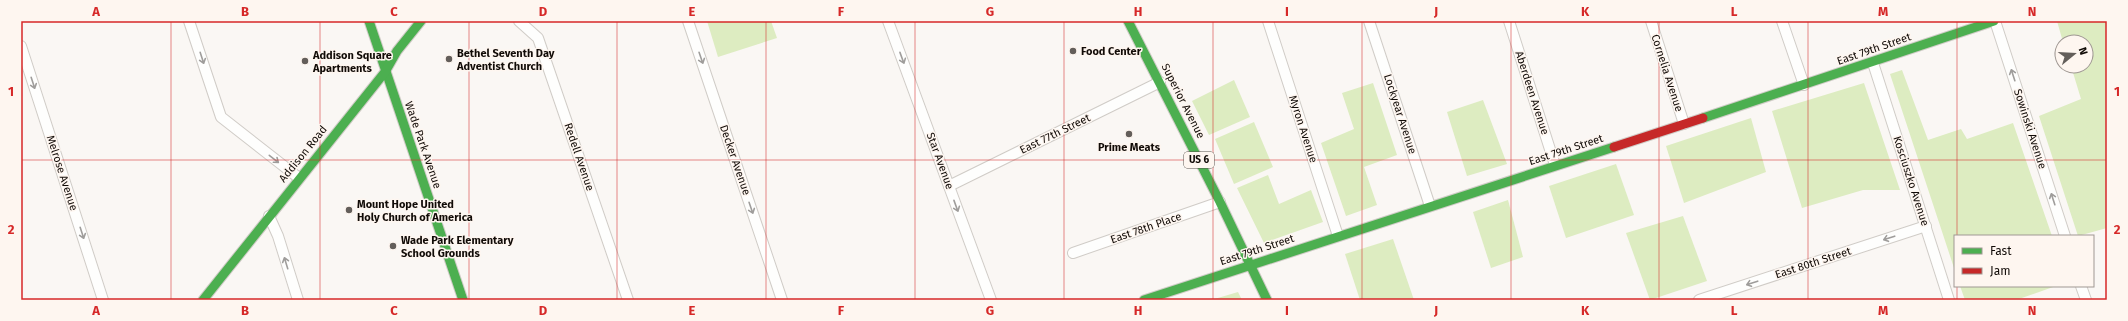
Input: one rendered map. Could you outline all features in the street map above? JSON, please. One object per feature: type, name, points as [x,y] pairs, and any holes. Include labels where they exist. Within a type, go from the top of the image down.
[{"type":"main road","name":"Wade Park Avenue","points":[[369,21],[463,300]]},
{"type":"main road","name":"Addison Road","points":[[203,300],[299,178],[386,72],[397,51],[421,21]]},
{"type":"main road","name":"Superior Avenue","points":[[1128,21],[1220,202],[1267,300]]},
{"type":"main road","name":"East 79th Street","points":[[1144,300],[1873,63],[1995,21]]},
{"type":"street","points":[[189,21],[221,117],[299,178]]},
{"type":"street","name":"Redell Avenue","points":[[518,21],[538,38],[628,300]]},
{"type":"street","name":"Decker Avenue","points":[[688,21],[782,300]]},
{"type":"street","name":"Star Avenue","points":[[888,21],[991,300]]},
{"type":"street","name":"Myron Avenue","points":[[1268,21],[1338,236]]},
{"type":"street","name":"Lockyear Avenue","points":[[1369,21],[1430,206]]},
{"type":"street","name":"Aberdeen Avenue","points":[[1509,21],[1555,166]]},
{"type":"street","name":"Cornelia Avenue","points":[[1650,21],[1684,124]]},
{"type":"street","points":[[1782,21],[1804,85]]},
{"type":"street","name":"Sowinski Avenue","points":[[1995,21],[2065,235]]},
{"type":"street","name":"Melrose Avenue","points":[[21,46],[103,300]]},
{"type":"street","name":"Kosciuszko Avenue","points":[[1873,63],[1949,300]]},
{"type":"street","name":"East 77th Street","points":[[949,186],[1160,82]]},
{"type":"street","name":"East 78th Place","points":[[1073,253],[1220,202]]},
{"type":"street","points":[[269,216],[278,236],[298,300]]},
{"type":"street","name":"East 80th Street","points":[[1699,300],[1926,226]]},
{"type":"street","points":[[2081,287],[2086,300]]},
{"type":"green space","points":[[707,21],[771,21],[777,38],[718,57]]},
{"type":"green space","points":[[2057,21],[2107,21],[2107,228],[2078,235],[2039,116],[2081,99],[2073,74],[2094,74],[2094,34],[2061,34]]},
{"type":"green space","points":[[1902,70],[1928,140],[1961,129],[1967,139],[2013,123],[2052,235],[1954,235],[1954,268],[1890,74]]},
{"type":"green space","points":[[1234,80],[1250,117],[1209,135],[1192,101]]},
{"type":"green space","points":[[1373,83],[1397,155],[1364,167],[1377,205],[1346,216],[1321,143],[1354,129],[1342,93]]},
{"type":"green space","points":[[1864,83],[1900,190],[1863,190],[1802,208],[1772,111]]},
{"type":"green space","points":[[1483,100],[1507,164],[1467,176],[1447,112]]},
{"type":"green space","points":[[1751,118],[1766,172],[1684,203],[1666,146]]},
{"type":"green space","points":[[1254,122],[1273,167],[1234,184],[1215,139]]},
{"type":"green space","points":[[1616,164],[1634,215],[1566,238],[1549,186]]},
{"type":"green space","points":[[1268,175],[1279,204],[1311,190],[1323,222],[1264,243],[1237,188]]},
{"type":"green space","points":[[1508,200],[1523,257],[1491,268],[1473,212]]},
{"type":"green space","points":[[1683,216],[1707,281],[1650,300],[1626,233]]},
{"type":"green space","points":[[1393,239],[1414,300],[1360,300],[1345,254]]},
{"type":"green space","points":[[1960,287],[2053,287],[2016,300],[1965,300]]},
{"type":"green space","points":[[1238,292],[1242,300],[1211,300]]},
{"type":"traffic: fast","points":[[369,21],[463,300]]},
{"type":"traffic: fast","points":[[203,300],[385,72],[397,51],[421,21]]},
{"type":"traffic: fast","points":[[1128,21],[1220,202],[1267,300]]},
{"type":"traffic: fast","points":[[1703,118],[1994,21]]},
{"type":"traffic: fast","points":[[1144,300],[1614,147]]},
{"type":"traffic: jam","points":[[1614,147],[1703,118]]},
{"type":"place","name":"Food Center","points":[[1073,51]]},
{"type":"place","name":"Bethel Seventh Day Adventist Church","points":[[449,59]]},
{"type":"place","name":"Addison Square Apartments","points":[[305,61]]},
{"type":"place","name":"Prime Meats","points":[[1129,134]]},
{"type":"place","name":"Mount Hope United Holy Church of America","points":[[349,210]]},
{"type":"place","name":"Wade Park Elementary School Grounds","points":[[393,246]]}]
